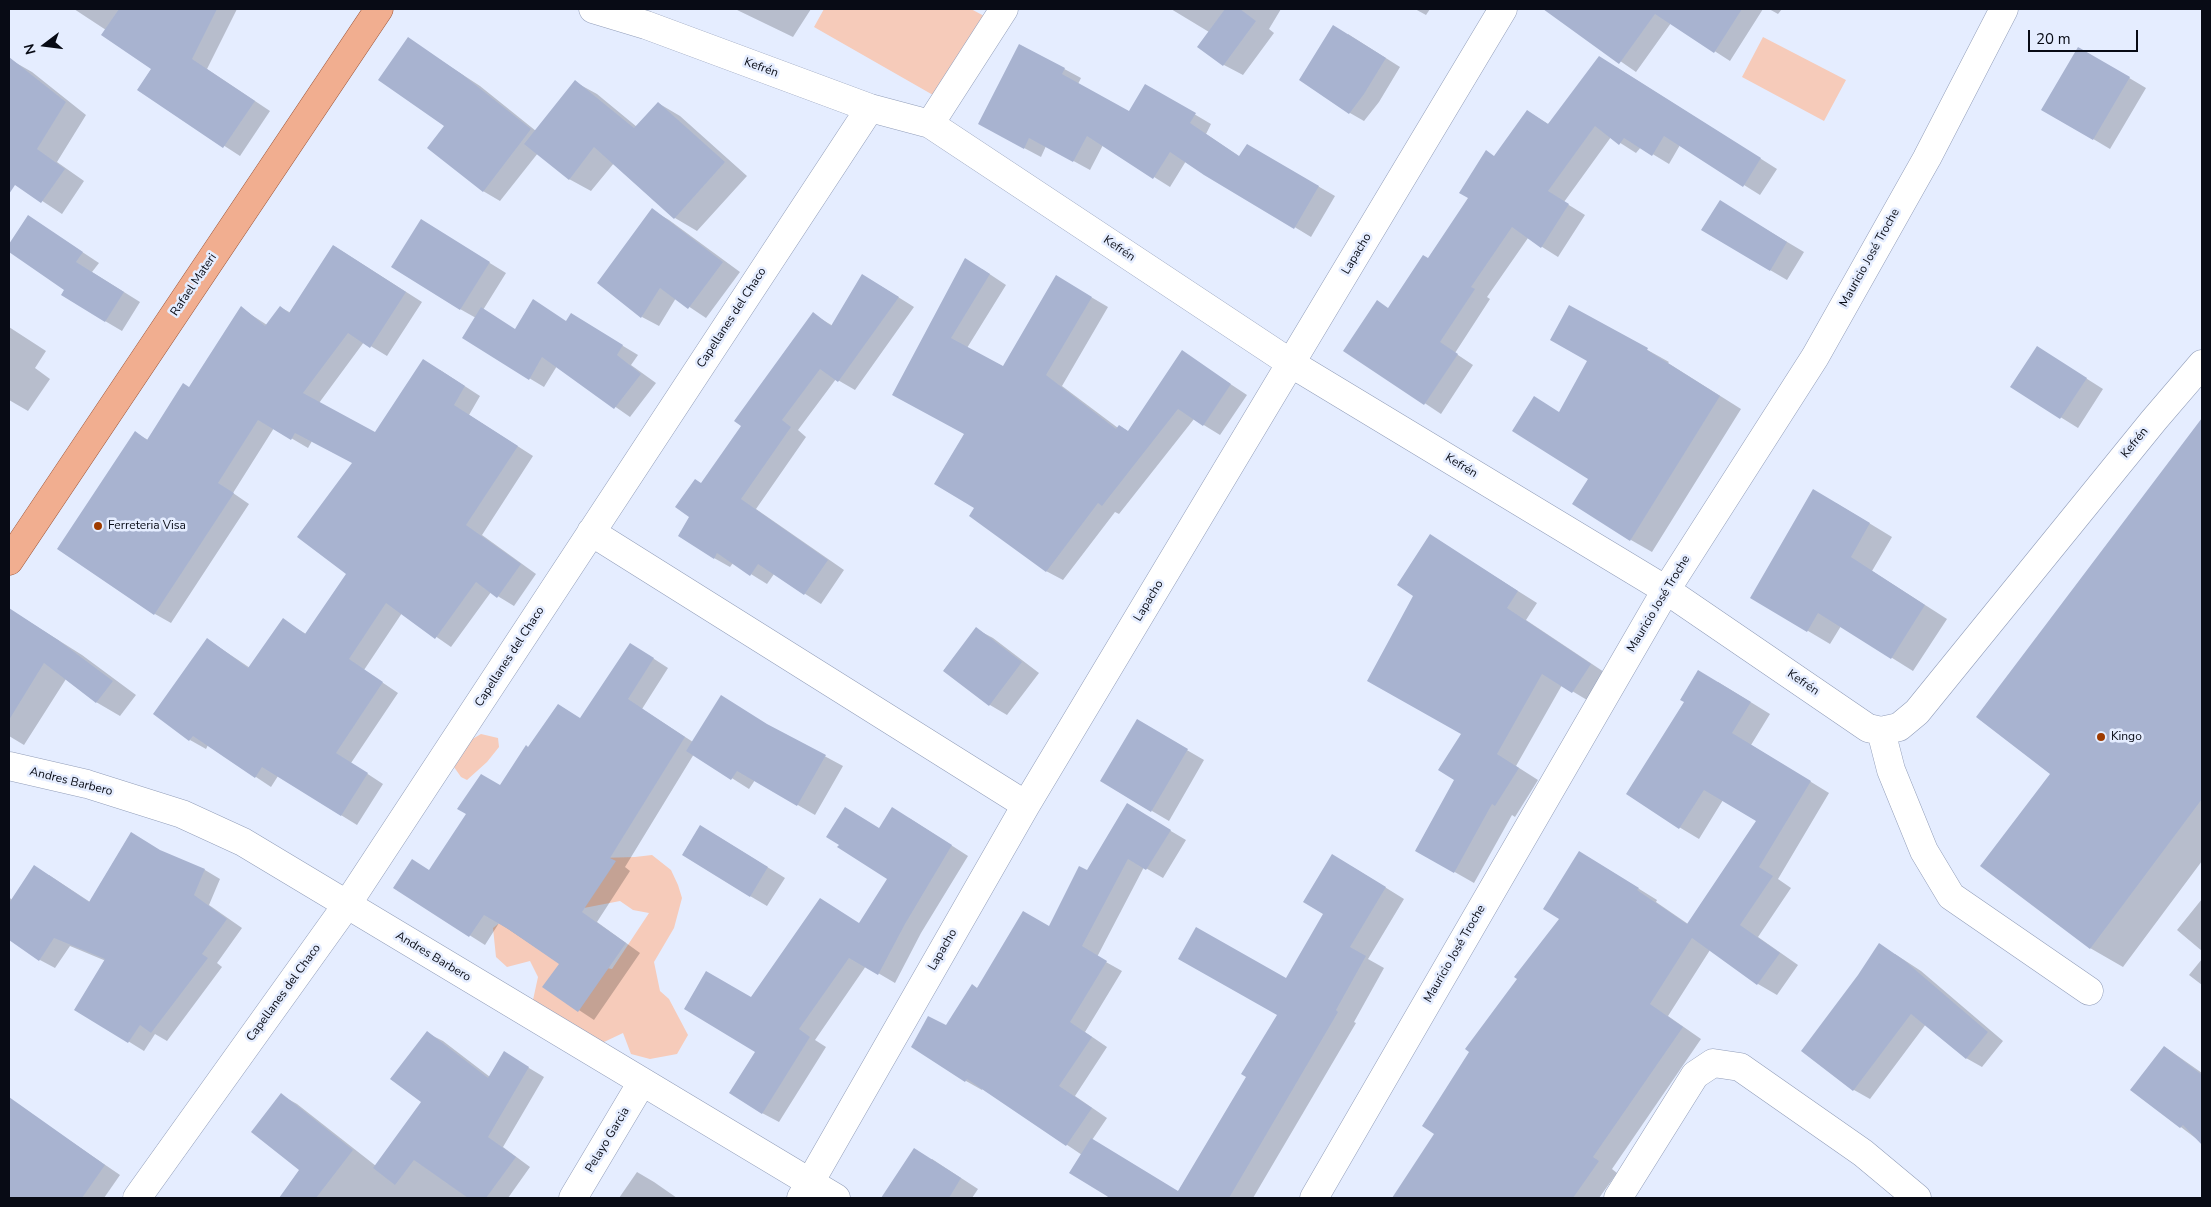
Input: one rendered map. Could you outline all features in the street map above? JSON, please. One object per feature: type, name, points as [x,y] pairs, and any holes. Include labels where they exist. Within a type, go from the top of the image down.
[{"type":"main road","name":"Rafael Materi","points":[[9,561],[379,9]]},
{"type":"street","name":"Kefrén","points":[[593,9],[646,26],[870,108],[930,124],[1292,364],[1666,590],[1868,728],[1881,731],[1899,727],[1917,712],[2154,420],[2202,364]]},
{"type":"street","points":[[930,124],[1004,9]]},
{"type":"street","name":"Lapacho","points":[[805,1191],[1026,805],[1503,9]]},
{"type":"street","name":"Mauricio José Troche","points":[[1314,1198],[1666,590],[1814,357],[1926,158],[2004,9]]},
{"type":"street","name":"Capellanes del Chaco","points":[[137,1198],[346,906],[870,108]]},
{"type":"street","points":[[592,532],[1026,805]]},
{"type":"street","points":[[1881,731],[1891,770],[1924,851],[1951,896],[2089,991]]},
{"type":"street","name":"Andres Barbero","points":[[9,766],[87,784],[182,814],[243,842],[346,906],[642,1082],[805,1191],[836,1198]]},
{"type":"street","points":[[1618,1198],[1695,1075],[1713,1063],[1740,1067],[1863,1153],[1917,1198]]},
{"type":"street","name":"Pelayo Garcia","points":[[573,1198],[642,1082]]},
{"type":"shaded area","points":[[824,9],[971,9],[986,17],[940,99],[814,27]]},
{"type":"shaded area","points":[[1763,37],[1846,80],[1824,121],[1742,77]]},
{"type":"shaded area","points":[[481,734],[498,738],[499,747],[487,762],[467,780],[461,777],[454,767],[457,748]]},
{"type":"shaded area","points":[[652,855],[671,870],[682,898],[674,928],[654,962],[660,991],[669,999],[688,1035],[677,1054],[650,1059],[631,1054],[623,1033],[604,1042],[573,1051],[539,1016],[533,1000],[538,977],[530,961],[507,967],[496,957],[493,928],[511,914],[591,965],[612,969],[649,913],[633,910],[620,901],[584,908],[598,858]]},
{"type":"building","points":[[119,9],[217,9],[192,59],[255,101],[223,148],[137,90],[151,69],[101,35]]},
{"type":"building","points":[[1225,9],[1240,9],[1256,21],[1223,66],[1197,47]]},
{"type":"building","points":[[1543,9],[1742,9],[1714,53],[1655,14],[1619,64]]},
{"type":"building","points":[[1333,25],[1386,58],[1349,114],[1299,80]]},
{"type":"building","points":[[408,37],[463,75],[531,129],[483,192],[427,148],[444,126],[378,80]]},
{"type":"building","points":[[1019,44],[1065,68],[1062,74],[1129,111],[1145,84],[1196,113],[1190,123],[1239,156],[1247,144],[1319,186],[1294,229],[1204,175],[1170,152],[1153,179],[1087,136],[1073,162],[1029,138],[1024,149],[978,124]]},
{"type":"building","points":[[2078,47],[2130,77],[2093,140],[2041,110]]},
{"type":"building","points":[[1599,56],[1761,158],[1743,187],[1664,136],[1652,156],[1624,138],[1619,145],[1595,126],[1548,191],[1569,204],[1541,248],[1512,227],[1471,287],[1475,289],[1440,342],[1458,354],[1424,405],[1343,351],[1377,300],[1388,308],[1423,255],[1428,258],[1468,198],[1459,193],[1486,150],[1494,156],[1527,110],[1548,124]]},
{"type":"building","points":[[9,57],[66,102],[37,149],[65,169],[41,203],[15,185],[9,194]]},
{"type":"building","points":[[575,80],[634,128],[658,102],[725,162],[674,219],[594,147],[569,180],[524,144]]},
{"type":"building","points":[[1720,200],[1787,242],[1770,271],[1701,230]]},
{"type":"building","points":[[652,208],[723,262],[688,309],[660,288],[641,318],[597,283]]},
{"type":"building","points":[[28,215],[83,252],[76,262],[124,292],[105,322],[61,295],[64,290],[9,252],[9,244]]},
{"type":"building","points":[[421,219],[490,262],[460,310],[391,267]]},
{"type":"building","points":[[333,245],[406,292],[370,348],[348,333],[303,393],[375,432],[423,359],[465,386],[454,405],[518,446],[466,525],[521,564],[497,598],[476,582],[435,639],[386,603],[349,659],[383,682],[336,753],[368,773],[341,816],[262,767],[255,778],[193,736],[189,741],[153,714],[207,638],[248,668],[283,618],[305,634],[346,574],[297,537],[352,463],[295,433],[291,440],[258,420],[218,483],[234,493],[154,615],[57,549],[135,431],[147,440],[183,383],[189,387],[241,306],[265,326],[280,306],[289,313]]},
{"type":"building","points":[[965,258],[990,274],[951,338],[1003,366],[1056,275],[1092,297],[1046,375],[1116,429],[1119,425],[1128,431],[1182,350],[1231,384],[1203,426],[1178,409],[1102,506],[1098,503],[1046,572],[969,516],[974,508],[934,484],[964,434],[892,395]]},
{"type":"building","points":[[862,274],[899,297],[838,382],[820,369],[782,420],[791,427],[741,499],[828,560],[804,595],[758,564],[750,576],[717,553],[714,559],[678,536],[689,517],[675,507],[695,479],[701,483],[741,426],[734,421],[813,312],[831,326]]},
{"type":"building","points":[[533,299],[566,321],[571,313],[623,345],[617,355],[641,374],[614,409],[542,357],[529,380],[462,338],[481,307],[515,329]]},
{"type":"building","points":[[1569,305],[1648,348],[1647,350],[1720,396],[1630,541],[1572,504],[1588,479],[1512,431],[1534,396],[1559,412],[1587,361],[1550,340]]},
{"type":"building","points":[[2037,346],[2087,378],[2060,419],[2010,387]]},
{"type":"building","points":[[2202,418],[2202,799],[2090,949],[1980,866],[2050,774],[1976,717]]},
{"type":"building","points":[[1813,489],[1870,523],[1851,557],[1925,605],[1891,659],[1818,613],[1807,632],[1750,598]]},
{"type":"building","points":[[1430,534],[1518,591],[1507,608],[1591,664],[1572,693],[1542,674],[1497,754],[1519,768],[1495,806],[1492,804],[1454,873],[1415,851],[1454,780],[1438,770],[1461,734],[1367,681],[1413,596],[1397,585]]},
{"type":"building","points":[[9,608],[58,640],[113,681],[96,703],[44,663],[9,720]]},
{"type":"building","points":[[976,627],[1022,662],[989,706],[943,671]]},
{"type":"building","points":[[630,643],[654,658],[628,699],[685,737],[610,858],[616,861],[582,912],[626,943],[578,1012],[542,987],[559,964],[508,929],[484,915],[469,937],[393,888],[412,859],[429,870],[466,814],[457,809],[481,774],[500,785],[526,745],[528,747],[558,704],[580,718]]},
{"type":"building","points":[[1698,670],[1751,702],[1732,733],[1811,781],[1759,867],[1773,876],[1740,925],[1780,953],[1757,985],[1692,938],[1650,1004],[1683,1027],[1593,1157],[1599,1161],[1573,1198],[1392,1198],[1434,1134],[1422,1126],[1469,1052],[1465,1049],[1517,979],[1514,977],[1559,919],[1543,909],[1579,851],[1639,888],[1637,890],[1687,924],[1756,821],[1704,790],[1679,829],[1626,794],[1684,702],[1680,700]]},
{"type":"building","points":[[721,695],[767,724],[826,755],[797,806],[737,771],[731,780],[686,751]]},
{"type":"building","points":[[1137,719],[1188,749],[1151,812],[1100,781]]},
{"type":"building","points":[[1127,803],[1171,830],[1146,870],[1128,859],[1082,946],[1107,961],[1070,1022],[1092,1037],[1059,1086],[1092,1108],[1066,1146],[967,1079],[965,1082],[911,1047],[928,1016],[946,1025],[972,984],[977,988],[1023,911],[1049,926],[1079,866],[1087,870]]},
{"type":"building","points":[[845,807],[879,828],[892,807],[952,845],[905,924],[878,975],[849,958],[799,1029],[810,1037],[762,1114],[729,1093],[755,1052],[684,1009],[706,971],[751,997],[820,898],[859,923],[887,879],[837,847],[839,845],[826,837]]},
{"type":"building","points":[[700,825],[768,867],[750,897],[682,855]]},
{"type":"building","points":[[131,832],[160,850],[205,869],[194,895],[227,919],[202,954],[208,958],[151,1033],[140,1025],[128,1043],[74,1010],[105,959],[54,938],[39,961],[9,940],[9,903],[34,865],[89,902]]},
{"type":"building","points":[[1332,854],[1386,887],[1350,947],[1366,956],[1336,1010],[1338,1012],[1229,1198],[1110,1198],[1069,1173],[1091,1138],[1178,1191],[1246,1077],[1241,1074],[1277,1015],[1178,959],[1196,927],[1286,978],[1323,914],[1303,902]]},
{"type":"building","points":[[1879,943],[1905,961],[1988,1032],[1966,1059],[1911,1014],[1853,1091],[1801,1051],[1858,975]]},
{"type":"building","points":[[427,1031],[488,1078],[504,1051],[529,1067],[488,1137],[516,1157],[486,1198],[468,1198],[414,1160],[395,1185],[373,1168],[421,1102],[390,1079]]},
{"type":"building","points":[[2164,1046],[2202,1075],[2202,1145],[2183,1125],[2180,1128],[2130,1090]]},
{"type":"building","points":[[281,1093],[353,1150],[316,1198],[279,1198],[299,1170],[251,1132]]},
{"type":"building","points":[[9,1097],[105,1165],[82,1198],[9,1198]]},
{"type":"building","points":[[914,1148],[961,1178],[949,1198],[881,1198]]},
{"type":"place","name":"Ferreteria Visa","points":[[98,526]]},
{"type":"place","name":"Kingo","points":[[2101,737]]}]
